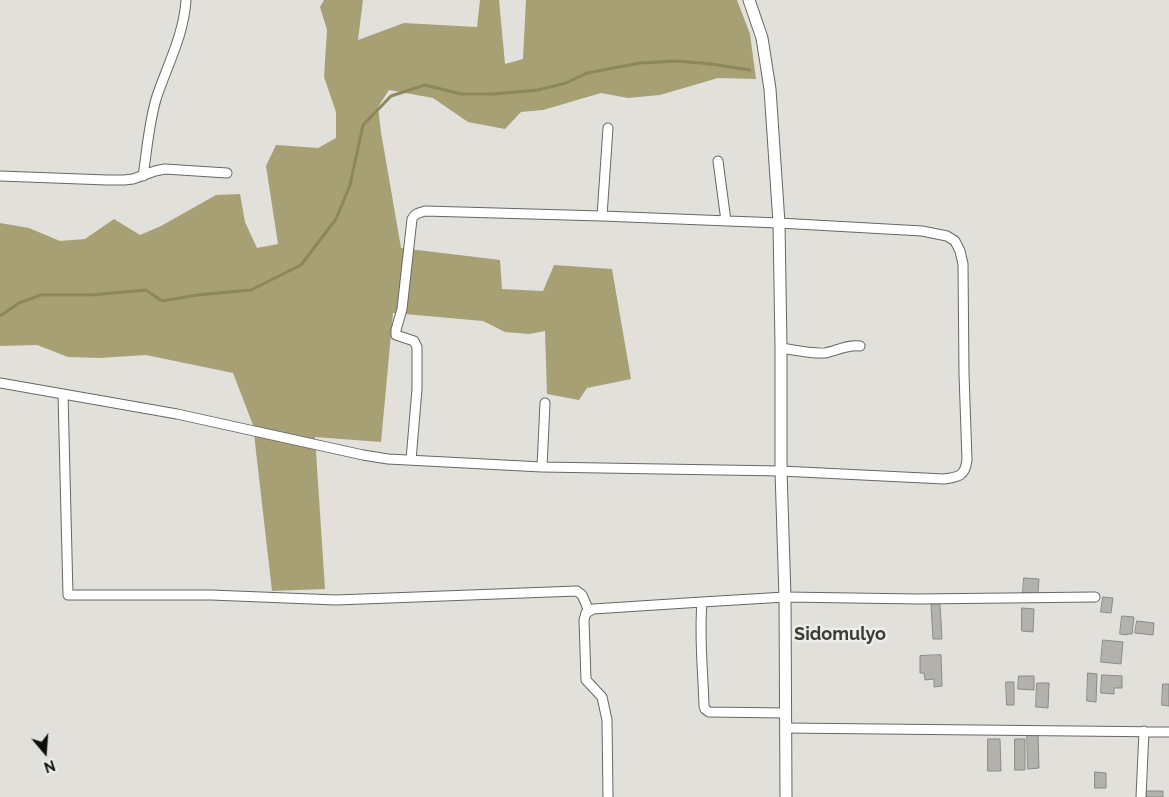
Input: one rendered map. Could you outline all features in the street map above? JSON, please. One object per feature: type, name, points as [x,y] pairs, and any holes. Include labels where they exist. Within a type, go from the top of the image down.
[{"type":"main road","points":[[749,0],[762,38],[770,89],[779,223],[780,471],[785,597],[786,797]]},
{"type":"street","points":[[143,176],[156,98],[181,29],[186,0]]},
{"type":"street","points":[[602,216],[608,128]]},
{"type":"street","points":[[718,161],[726,221]]},
{"type":"street","points":[[0,176],[124,180],[165,170],[227,173]]},
{"type":"street","points":[[0,383],[177,414],[388,459],[542,467],[780,471],[944,479],[960,475],[964,472],[967,460],[963,264],[960,251],[955,242],[947,236],[922,230],[602,216],[426,211],[414,214],[402,309],[396,330],[396,335],[414,341],[417,347],[417,389],[411,460]]},
{"type":"street","points":[[781,348],[821,353],[851,345],[860,346]]},
{"type":"street","points":[[63,394],[68,594],[211,595],[336,600],[577,591],[582,596],[589,611]]},
{"type":"street","points":[[542,467],[545,403]]},
{"type":"street","points":[[608,797],[606,714],[602,697],[588,683],[585,676],[584,620],[586,613],[593,609],[785,597],[919,599],[1095,597]]},
{"type":"street","points":[[702,602],[700,651],[705,709],[709,712],[785,713]]},
{"type":"street","points":[[785,728],[1169,732]]},
{"type":"street","points":[[1141,797],[1144,731]]},
{"type":"shaded area","points":[[324,0],[363,0],[358,40],[404,23],[477,27],[480,0],[499,0],[505,64],[523,59],[526,0],[737,0],[750,34],[756,79],[718,78],[660,95],[628,98],[601,93],[543,110],[521,112],[505,129],[468,122],[433,98],[389,90],[378,107],[401,248],[500,260],[502,289],[543,291],[554,265],[612,269],[631,379],[587,388],[579,400],[547,394],[545,331],[529,334],[505,332],[483,321],[393,313],[381,442],[315,437],[325,589],[272,591],[253,425],[233,373],[146,355],[100,358],[68,357],[37,345],[0,346],[0,223],[29,228],[60,241],[85,239],[114,219],[140,235],[161,226],[216,195],[240,194],[245,222],[257,248],[278,244],[266,166],[276,145],[318,148],[336,138],[336,112],[324,77],[327,30],[320,7]]},
{"type":"building","points":[[1024,578],[1039,579],[1038,593],[1023,593]]},
{"type":"building","points":[[1103,597],[1113,598],[1111,613],[1101,612]]},
{"type":"building","points":[[940,604],[942,639],[933,639],[931,605]]},
{"type":"building","points":[[1022,608],[1034,609],[1033,632],[1022,631]]},
{"type":"building","points":[[1122,616],[1134,617],[1132,634],[1120,634]]},
{"type":"building","points":[[1137,621],[1154,623],[1153,635],[1135,633]]},
{"type":"building","points":[[1103,640],[1123,642],[1121,664],[1101,662]]},
{"type":"building","points":[[941,655],[942,686],[934,687],[934,679],[925,680],[924,673],[920,673],[920,656]]},
{"type":"building","points":[[1088,673],[1097,674],[1096,702],[1087,701]]},
{"type":"building","points":[[1102,675],[1122,676],[1122,688],[1114,688],[1114,694],[1101,693]]},
{"type":"building","points":[[1019,676],[1034,676],[1034,690],[1018,689]]},
{"type":"building","points":[[1006,682],[1014,682],[1014,705],[1007,705]]},
{"type":"building","points":[[1037,683],[1049,683],[1048,708],[1036,707]]},
{"type":"building","points":[[1163,684],[1169,684],[1169,706],[1162,705]]},
{"type":"building","points":[[1027,733],[1038,733],[1039,768],[1028,769]]},
{"type":"building","points":[[988,739],[1000,739],[1001,771],[988,771]]},
{"type":"building","points":[[1015,739],[1025,739],[1025,770],[1015,770]]},
{"type":"building","points":[[1095,772],[1106,773],[1106,788],[1095,788]]},
{"type":"building","points":[[1146,791],[1163,791],[1163,797],[1146,797]]},
{"type":"waterway","points":[[0,316],[19,303],[41,295],[90,295],[146,290],[162,301],[197,295],[251,290],[301,265],[336,219],[350,185],[363,125],[391,96],[425,85],[461,94],[494,94],[538,90],[566,83],[587,73],[640,63],[677,61],[750,70]]},
{"type":"district","name":"Sidomulyo","points":[[840,635]]}]
